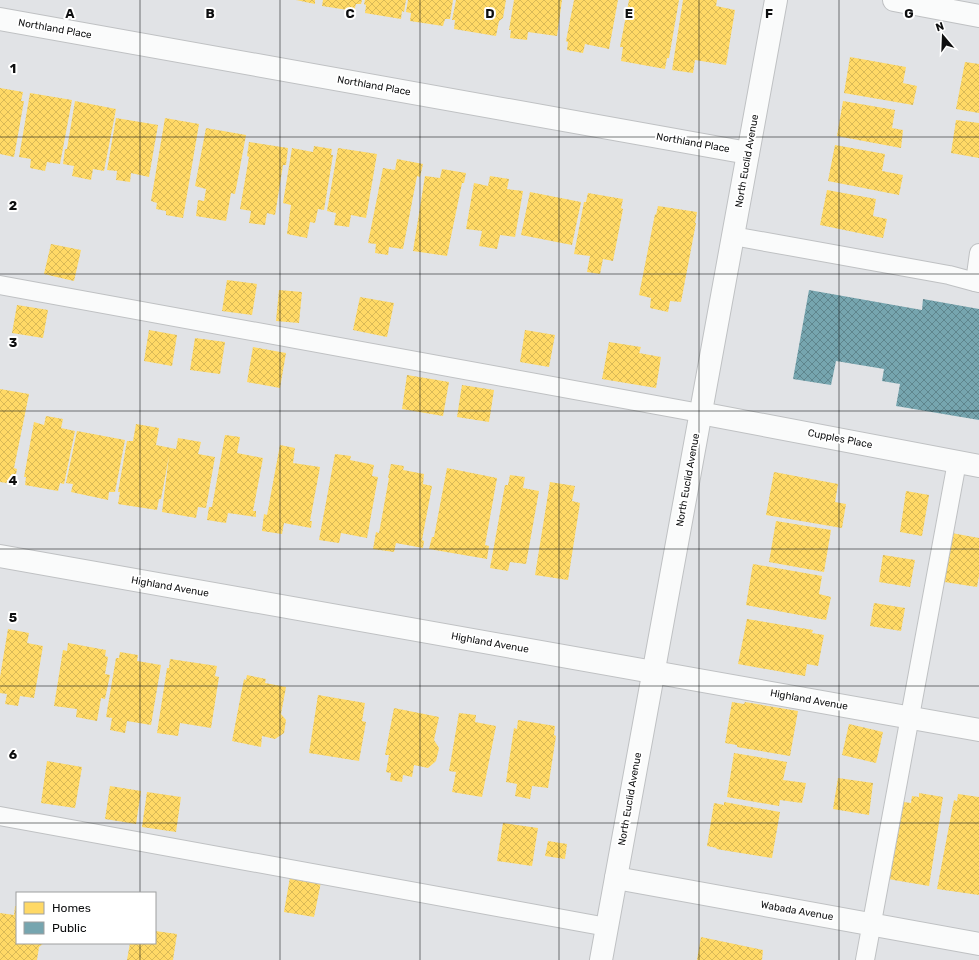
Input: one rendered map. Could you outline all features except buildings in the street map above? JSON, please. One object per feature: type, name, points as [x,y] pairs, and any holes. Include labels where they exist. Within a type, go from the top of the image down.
[{"type":"street","name":"North Euclid Avenue","points":[[601,960],[776,0]]},
{"type":"street","points":[[894,0],[979,16]]},
{"type":"street","name":"Northland Place","points":[[0,19],[748,153]]},
{"type":"street","name":"Cupples Place","points":[[700,413],[979,466]]},
{"type":"street","name":"Highland Avenue","points":[[0,556],[979,730]]},
{"type":"street","name":"Wabada Avenue","points":[[616,878],[979,944]]},
{"type":"lane","points":[[733,236],[949,275],[977,283],[979,253]]},
{"type":"lane","points":[[0,285],[700,413]]},
{"type":"lane","points":[[865,960],[957,462]]},
{"type":"lane","points":[[0,816],[607,927]]}]
